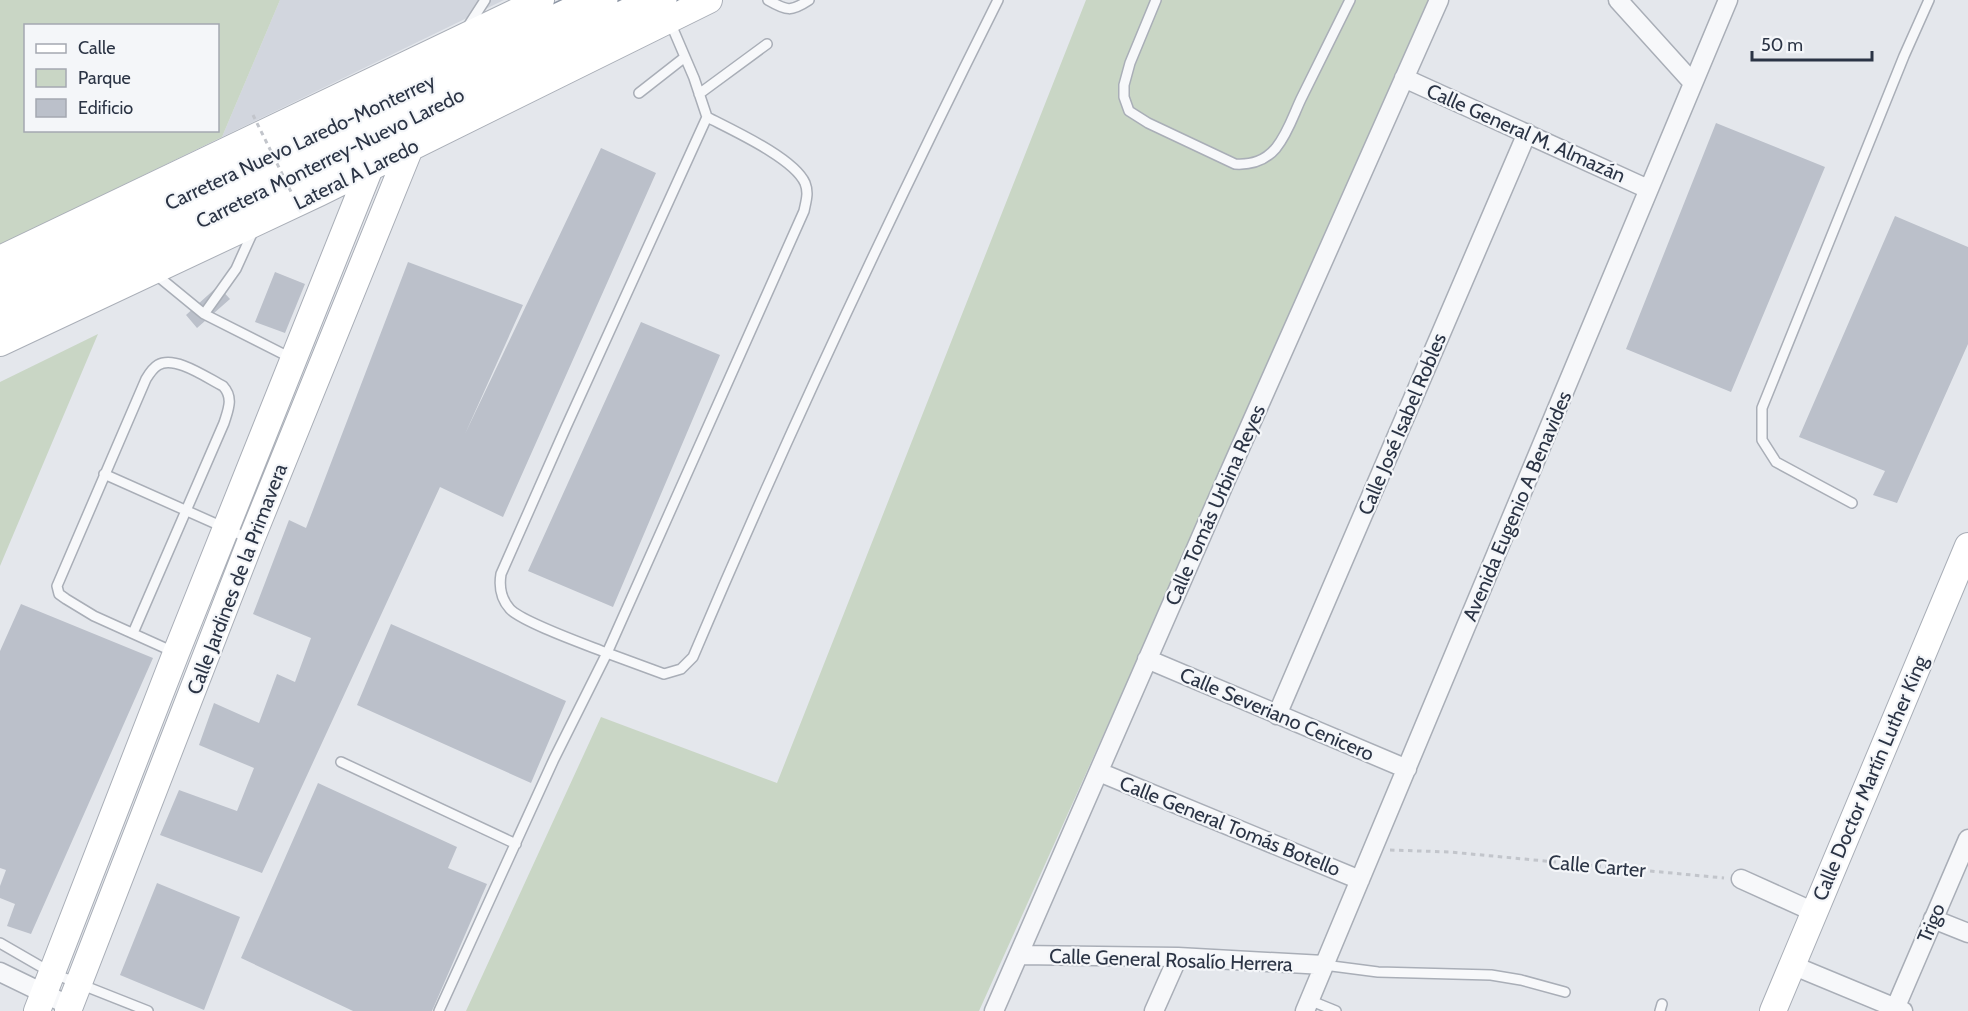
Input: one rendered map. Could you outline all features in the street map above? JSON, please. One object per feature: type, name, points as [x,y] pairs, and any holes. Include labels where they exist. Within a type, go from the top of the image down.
[{"type":"highway","name":"Carretera Nuevo Laredo-Monterrey","points":[[0,285],[601,0]]},
{"type":"highway","name":"Carretera Monterrey-Nuevo Laredo","points":[[0,317],[663,6]]},
{"type":"street","points":[[0,260],[541,0]]},
{"type":"street","name":"Lateral A Laredo","points":[[0,343],[410,148],[663,6],[709,0]]},
{"type":"street","name":"Calle Tomás Urbina Reyes","points":[[994,1011],[1439,0]]},
{"type":"street","points":[[1618,0],[1693,83]]},
{"type":"street","name":"Avenida Eugenio A Benavides","points":[[1307,1006],[1728,0]]},
{"type":"street","name":"Calle General M. Almazán","points":[[1404,78],[1648,189]]},
{"type":"street","name":"Calle José Isabel Robles","points":[[1277,716],[1527,133]]},
{"type":"street","name":"Calle Jardines de la Primavera","points":[[72,1000],[251,540],[410,148]]},
{"type":"street","name":"Calle Jardines de la Primavera","points":[[44,992],[369,168]]},
{"type":"street","name":"Calle Doctor Martín Luther King","points":[[1773,1011],[1968,546]]},
{"type":"street","name":"Calle Severiano Cenicero","points":[[1147,659],[1277,716],[1407,769]]},
{"type":"street","name":"Calle General Tomás Botello","points":[[1099,772],[1360,880]]},
{"type":"street","name":"Trigo","points":[[1898,1010],[1933,919],[1968,839]]},
{"type":"street","points":[[1741,879],[1814,912]]},
{"type":"street","points":[[1933,919],[1968,933]]},
{"type":"street","points":[[70,929],[96,940]]},
{"type":"street","name":"Calle General Rosalío Herrera","points":[[1019,955],[1178,957],[1324,965]]},
{"type":"street","points":[[1154,1011],[1178,957]]},
{"type":"street","points":[[1792,965],[1898,1010]]},
{"type":"street","points":[[0,972],[44,992],[72,1000]]},
{"type":"lane","points":[[462,37],[485,0]]},
{"type":"lane","points":[[768,0],[787,10],[794,10],[809,0]]},
{"type":"lane","points":[[707,117],[570,416],[501,574],[499,586],[510,609],[526,619],[664,674],[681,669],[693,657],[750,522],[918,159],[998,0]]},
{"type":"lane","points":[[1156,0],[1130,63],[1124,85],[1124,97],[1130,111],[1148,123],[1235,164],[1247,165],[1259,162],[1275,149],[1289,129],[1300,101],[1350,0]]},
{"type":"lane","points":[[1852,503],[1776,462],[1762,440],[1762,408],[1904,56],[1929,0]]},
{"type":"lane","points":[[440,1011],[554,759],[607,653],[799,222],[808,195],[805,182],[796,170],[777,156],[707,117],[663,6]]},
{"type":"lane","points":[[699,94],[767,44]]},
{"type":"lane","points":[[639,93],[685,57]]},
{"type":"lane","points":[[204,314],[240,263],[256,222]]},
{"type":"lane","points":[[152,271],[204,314],[294,359]]},
{"type":"lane","points":[[133,633],[187,512],[224,423],[230,400],[223,386],[180,364],[170,362],[160,364],[149,374],[57,586],[59,594],[94,616],[176,654]]},
{"type":"lane","points":[[104,474],[251,540]]},
{"type":"lane","points":[[341,762],[516,844]]},
{"type":"lane","points":[[0,943],[44,992]]},
{"type":"lane","points":[[1324,965],[1378,972],[1491,975],[1521,980],[1565,992]]},
{"type":"lane","points":[[72,1000],[148,1011]]},
{"type":"lane","points":[[1307,1006],[1336,1011]]},
{"type":"path","points":[[253,115],[301,212]]},
{"type":"path","name":"Calle Carter","points":[[1372,850],[1450,852],[1741,879]]},
{"type":"shaded area","points":[[280,0],[504,0],[222,137]]},
{"type":"green space","points":[[0,0],[280,0],[222,137],[0,245]]},
{"type":"green space","points":[[1086,0],[1434,0],[979,1011],[466,1011],[601,717],[777,783]]},
{"type":"green space","points":[[98,334],[0,566],[0,382]]},
{"type":"building","points":[[1716,123],[1825,167],[1731,392],[1626,349]]},
{"type":"building","points":[[601,148],[656,173],[503,517],[440,487],[262,873],[160,835],[179,790],[237,811],[254,768],[199,745],[214,703],[259,723],[277,674],[295,682],[311,638],[253,614],[289,520],[306,528],[408,262],[523,305],[465,434]]},
{"type":"building","points":[[1895,216],[1968,247],[1968,344],[1897,503],[1873,495],[1885,471],[1799,437]]},
{"type":"building","points":[[275,272],[305,284],[285,333],[255,322]]},
{"type":"building","points":[[218,286],[230,299],[197,328],[186,315]]},
{"type":"building","points":[[641,322],[720,355],[613,607],[528,571]]},
{"type":"building","points":[[21,604],[153,658],[31,934],[7,926],[15,904],[0,898],[0,886],[6,870],[0,868],[0,651]]},
{"type":"building","points":[[391,624],[566,701],[531,783],[357,705]]},
{"type":"building","points":[[318,783],[457,847],[448,868],[487,884],[432,1011],[353,1011],[241,958]]},
{"type":"building","points":[[157,883],[240,917],[204,1010],[120,975]]}]
